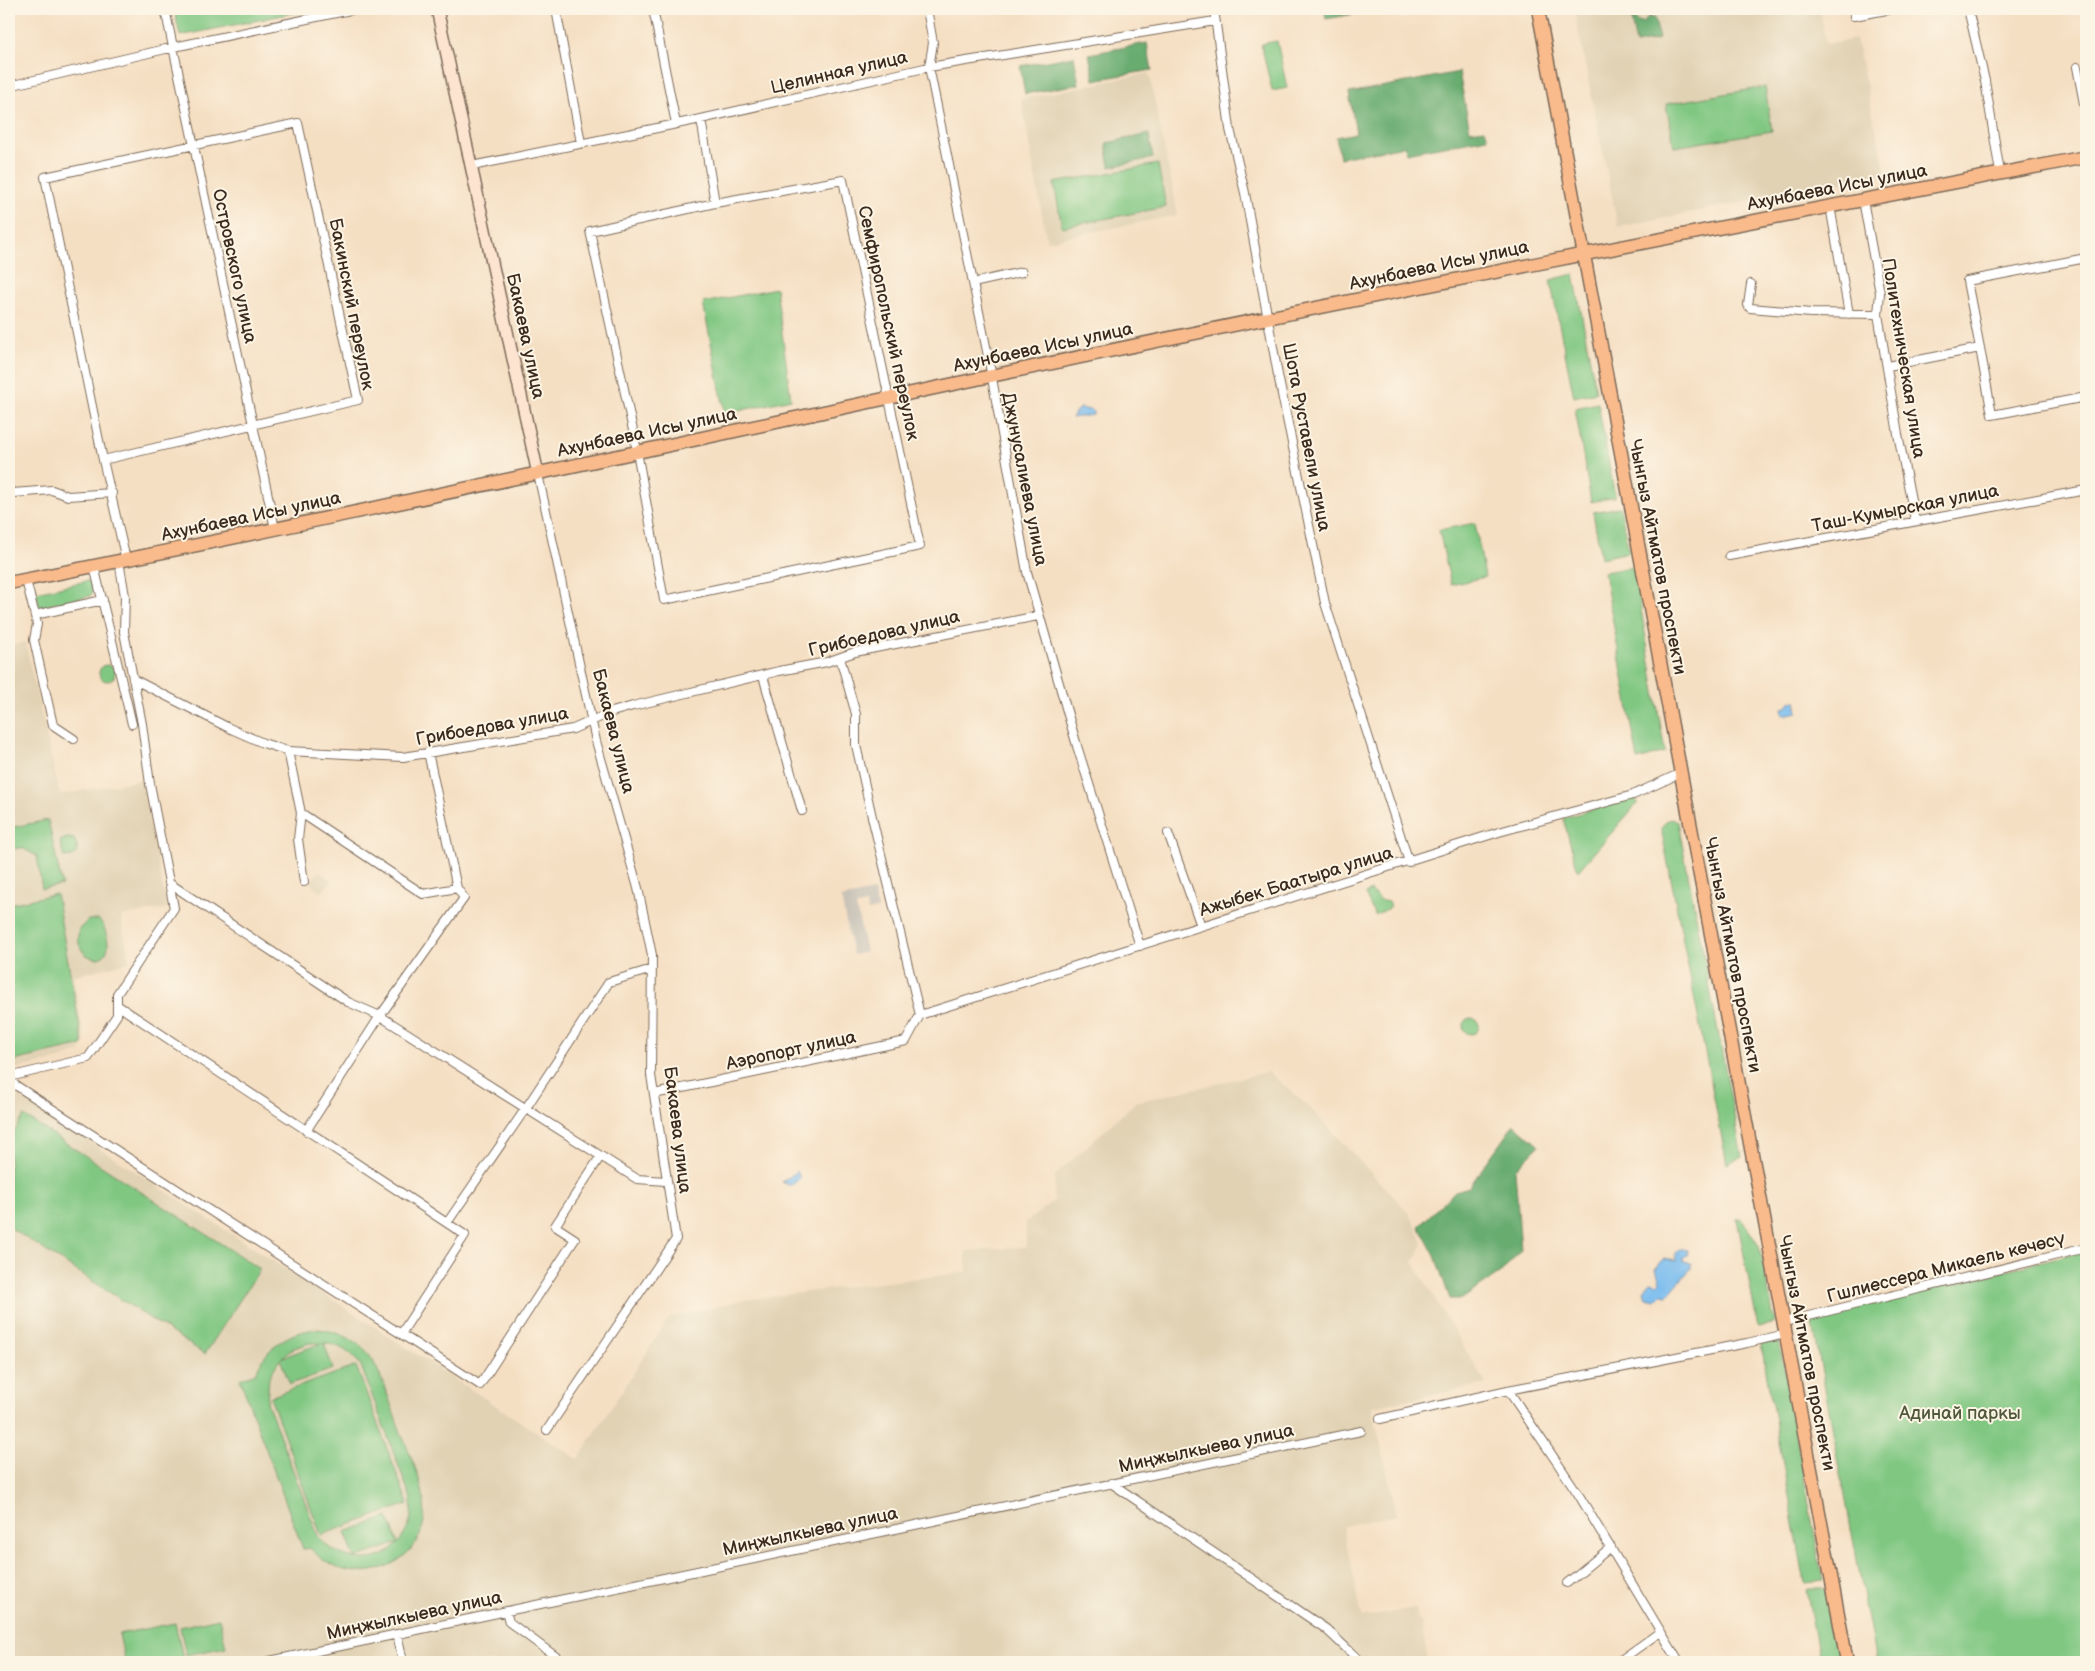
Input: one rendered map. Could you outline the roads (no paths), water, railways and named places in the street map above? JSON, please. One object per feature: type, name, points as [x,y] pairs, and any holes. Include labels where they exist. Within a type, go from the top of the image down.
[{"type":"main road","name":"Бакаева улица","points":[[437,9],[538,474]]},
{"type":"main road","name":"Чынгыз Айтматов проспекти","points":[[1538,9],[1847,1662]]},
{"type":"main road","name":"Ахунбаева Исы улица","points":[[9,583],[538,474],[1269,318],[1584,254],[2086,156]]},
{"type":"street","name":"Островского улица","points":[[165,9],[275,529]]},
{"type":"street","points":[[9,86],[174,47],[355,9]]},
{"type":"street","points":[[556,9],[582,143]]},
{"type":"street","points":[[654,9],[676,124]]},
{"type":"street","name":"Джунусалиева улица","points":[[927,9],[933,43],[929,67],[973,283],[1027,572],[1038,616],[1077,746],[1140,946]]},
{"type":"street","name":"Шота Руставели улица","points":[[1214,9],[1230,129],[1245,193],[1278,375],[1325,603],[1409,862]]},
{"type":"street","points":[[1854,16],[1869,11],[1892,9]]},
{"type":"street","points":[[1968,9],[1985,81],[2000,173]]},
{"type":"street","name":"Целинная улица","points":[[472,166],[701,119],[929,67],[1215,21]]},
{"type":"street","points":[[2077,67],[2086,114]]},
{"type":"street","points":[[701,119],[715,204]]},
{"type":"street","name":"Бакинский переулок","points":[[103,460],[358,400],[298,122],[194,145]]},
{"type":"street","points":[[9,1079],[88,1058],[116,1015],[117,994],[174,908],[150,784],[142,724],[124,632],[126,596],[123,561],[112,493],[103,460],[45,177],[194,145]]},
{"type":"street","name":"Семфиропольский переулок","points":[[844,180],[890,398],[920,546],[664,600],[637,452],[590,230],[844,180]]},
{"type":"street","name":"Политехническая улица","points":[[1863,200],[1880,293],[1878,314],[1898,434],[1916,520]]},
{"type":"street","points":[[1830,206],[1848,314]]},
{"type":"street","points":[[2086,258],[1967,281],[1992,415],[2086,397]]},
{"type":"street","points":[[973,283],[1022,272]]},
{"type":"street","points":[[1751,284],[1748,305],[1750,308],[1802,313],[1878,314]]},
{"type":"street","points":[[1888,366],[1980,348]]},
{"type":"street","name":"Бакаева улица","points":[[538,474],[596,741],[638,888],[652,955],[652,1075],[676,1239],[547,1430]]},
{"type":"street","points":[[9,489],[13,493],[52,490],[68,496],[112,493]]},
{"type":"street","name":"Таш-Кумырская улица","points":[[1729,556],[2086,490]]},
{"type":"street","points":[[94,566],[132,724]]},
{"type":"street","points":[[26,580],[36,624],[34,640],[54,725],[74,738]]},
{"type":"street","points":[[34,616],[103,600]]},
{"type":"street","name":"Грибоедова улица","points":[[133,679],[228,728],[288,751],[403,757],[573,729],[612,712],[632,706],[827,662],[855,652],[1038,616]]},
{"type":"street","points":[[840,658],[856,714],[856,745],[872,817],[920,1015]]},
{"type":"street","points":[[763,676],[802,812]]},
{"type":"street","points":[[288,751],[301,812],[298,838],[304,882]]},
{"type":"street","points":[[306,1131],[380,1016],[464,898],[457,888],[428,752]]},
{"type":"street","name":"Ажыбек Баатыра улица","points":[[920,1015],[1499,832],[1633,794],[1681,774]]},
{"type":"street","points":[[301,812],[423,894],[457,888]]},
{"type":"street","points":[[1168,833],[1201,926]]},
{"type":"street","points":[[170,883],[348,1002],[380,1016],[637,1180],[666,1181]]},
{"type":"street","points":[[447,1223],[526,1108],[608,982],[652,969]]},
{"type":"street","points":[[117,1005],[465,1235],[401,1334]]},
{"type":"street","name":"Аэропорт улица","points":[[654,1094],[906,1041],[920,1015]]},
{"type":"street","points":[[9,1079],[480,1385],[575,1239],[556,1226],[600,1157]]},
{"type":"street","name":"Гшлиессера Микаель көчөсү","points":[[1380,1419],[1508,1390],[1747,1343],[1785,1328],[2086,1248]]},
{"type":"street","points":[[1508,1390],[1554,1456],[1679,1662]]},
{"type":"street","name":"Миңжылкыева улица","points":[[265,1662],[1361,1431]]},
{"type":"street","points":[[1111,1483],[1326,1629],[1361,1662]]},
{"type":"street","points":[[1567,1583],[1611,1548]]},
{"type":"street","points":[[506,1611],[510,1622],[563,1662]]},
{"type":"street","points":[[1618,1662],[1660,1632]]},
{"type":"street","points":[[397,1634],[403,1662]]},
{"type":"water","points":[[1081,408],[1093,411],[1093,415],[1072,418],[1076,411]]},
{"type":"water","points":[[1796,701],[1798,712],[1783,715],[1782,708],[1787,707],[1790,702]]},
{"type":"water","points":[[797,1171],[800,1178],[791,1186],[782,1182]]},
{"type":"water","points":[[1679,1249],[1687,1250],[1688,1254],[1682,1260],[1691,1263],[1691,1268],[1668,1295],[1662,1294],[1656,1300],[1646,1298],[1644,1290],[1651,1282],[1657,1284],[1660,1282],[1656,1268],[1664,1259],[1676,1261],[1675,1253]]},
{"type":"park label","name":"Адинай паркы","points":[[1960,1413]]}]
